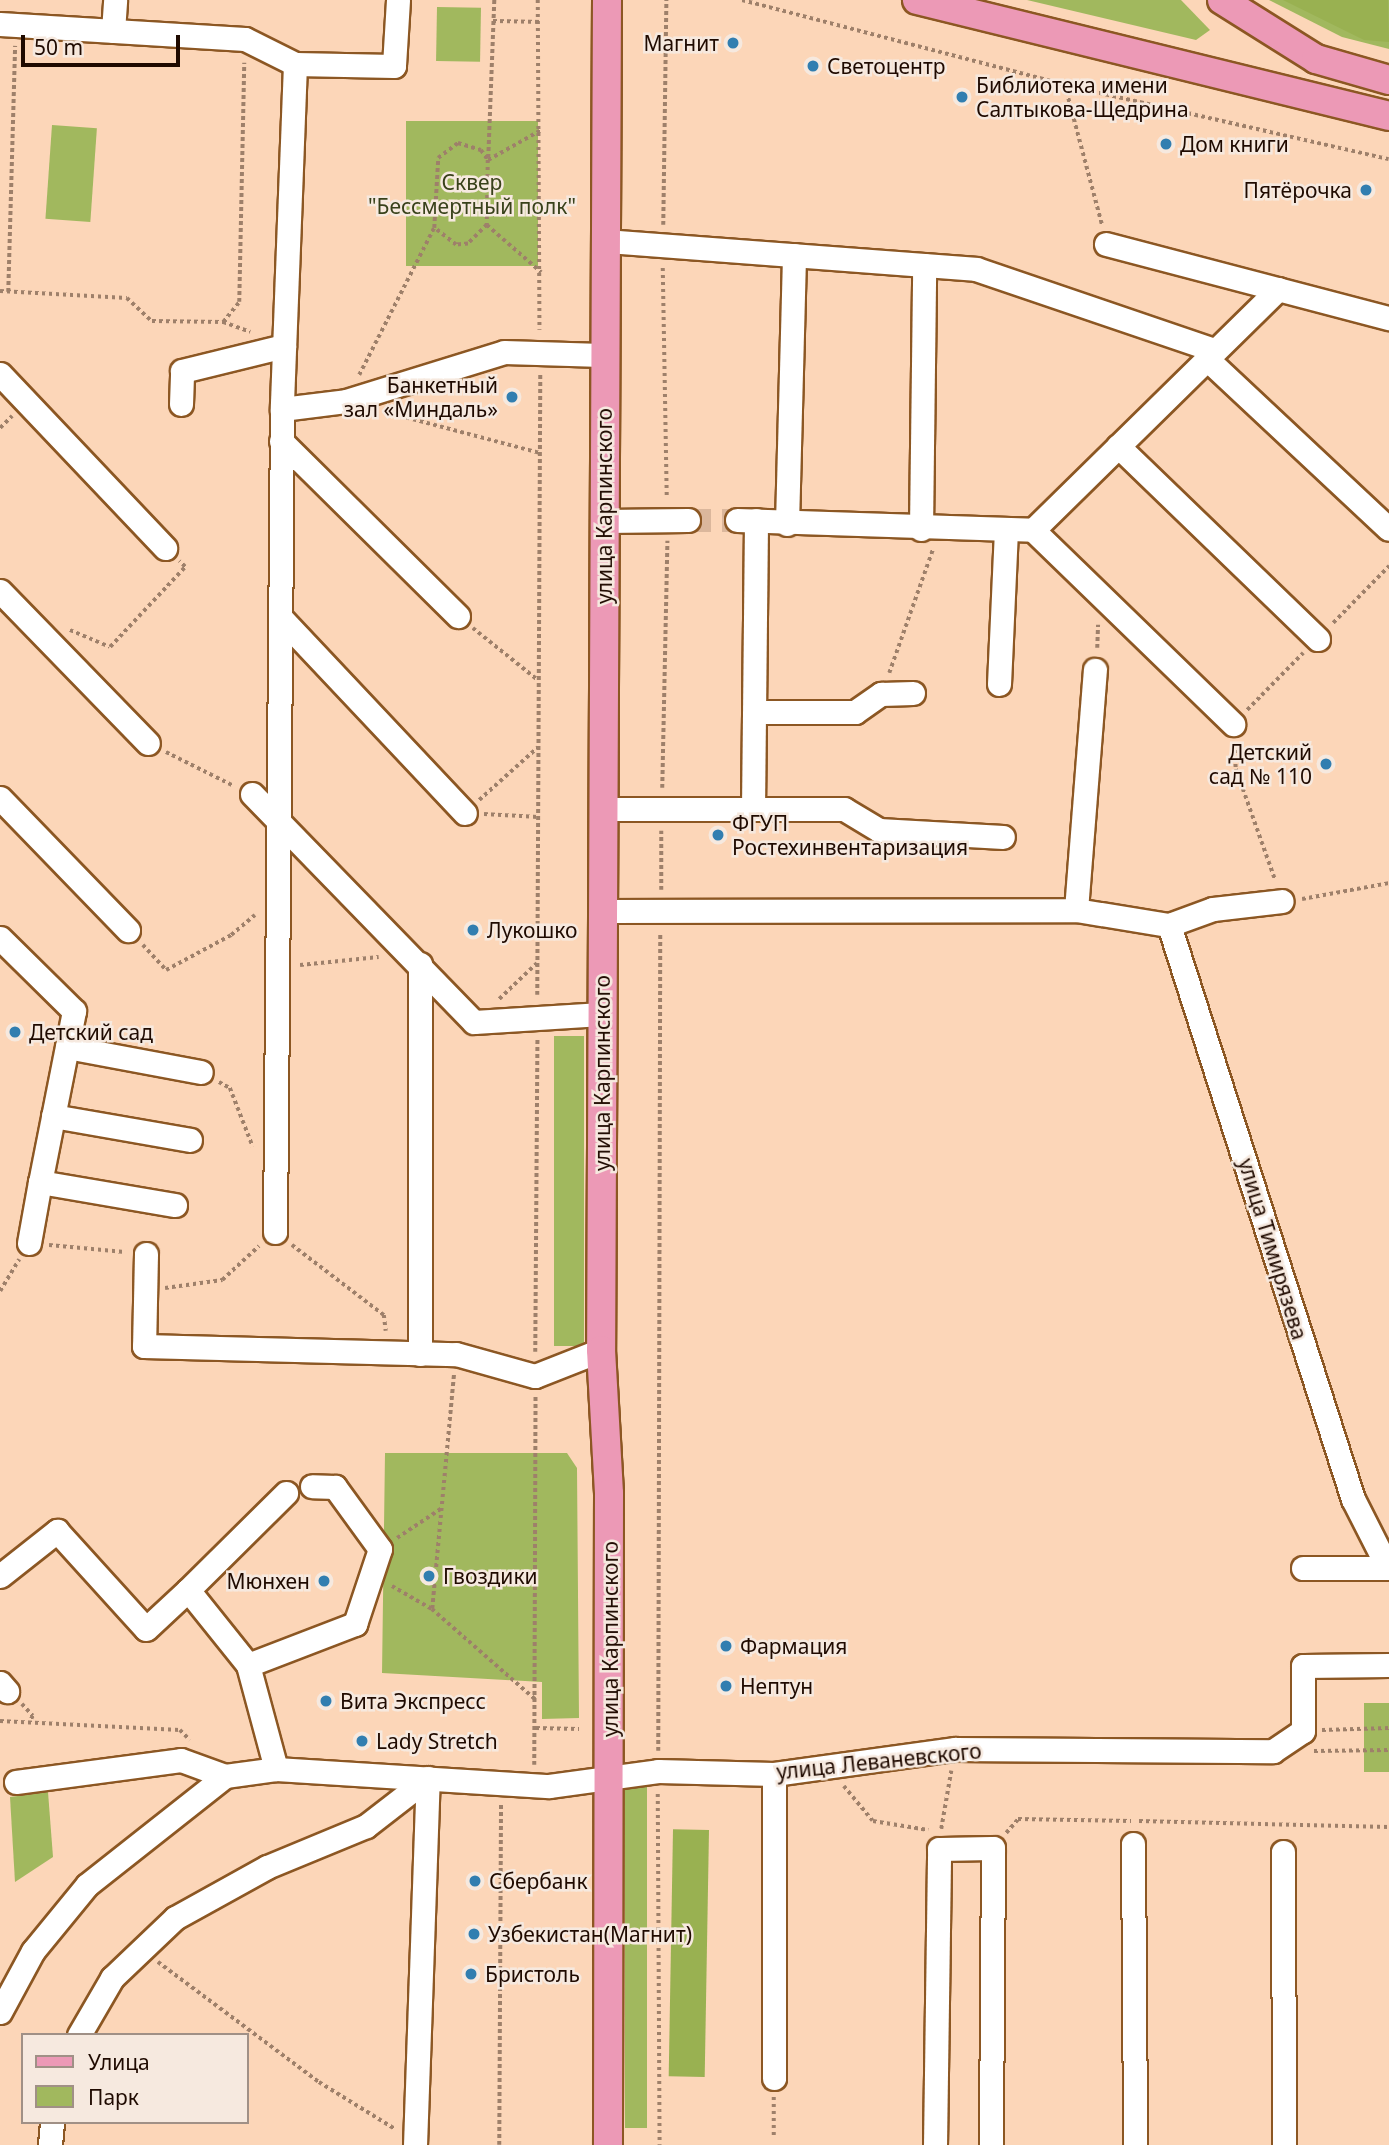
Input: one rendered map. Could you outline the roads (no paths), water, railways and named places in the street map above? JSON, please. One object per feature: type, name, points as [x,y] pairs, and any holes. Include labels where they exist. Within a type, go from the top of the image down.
[{"type":"main road","name":"улица Карпинского","points":[[607,0],[606,241],[602,355],[605,521],[601,1350],[609,1494],[611,1776],[608,2145]]},
{"type":"main road","points":[[917,0],[1389,116]]},
{"type":"main road","points":[[1222,0],[1316,59],[1389,80]]},
{"type":"street","points":[[113,31],[115,0]]},
{"type":"street","points":[[8,24],[245,38],[295,64],[394,66],[398,0]]},
{"type":"street","points":[[275,1232],[281,441],[295,64]]},
{"type":"street","points":[[606,241],[976,269],[1210,354],[1389,529]]},
{"type":"street","points":[[1106,244],[1389,318]]},
{"type":"street","points":[[788,524],[793,255]]},
{"type":"street","points":[[924,265],[928,529]]},
{"type":"street","points":[[753,809],[755,712],[746,520],[1006,532],[1033,530],[1278,289]]},
{"type":"street","points":[[181,404],[182,371],[284,346]]},
{"type":"street","points":[[282,409],[346,401],[504,352],[602,355]]},
{"type":"street","points":[[0,374],[165,548]]},
{"type":"street","points":[[281,441],[458,616]]},
{"type":"street","points":[[1118,446],[1318,639]]},
{"type":"street","points":[[605,521],[678,521]]},
{"type":"street","points":[[1033,530],[1233,723]]},
{"type":"street","points":[[999,684],[1006,532]]},
{"type":"street","points":[[0,591],[148,743]]},
{"type":"street","points":[[281,618],[465,813]]},
{"type":"street","points":[[1076,910],[1095,670]]},
{"type":"street","points":[[755,712],[855,712],[881,694],[913,693]]},
{"type":"street","points":[[252,794],[278,825],[416,959],[474,1021],[537,1014],[602,1014]]},
{"type":"street","points":[[0,798],[128,930]]},
{"type":"street","points":[[604,809],[844,809],[879,830],[1003,837]]},
{"type":"street","points":[[603,911],[1076,910],[1170,925],[1213,909],[1282,901]]},
{"type":"street","name":"улица Тимирязева","points":[[1170,925],[1353,1499],[1389,1568]]},
{"type":"street","points":[[0,938],[74,1011],[29,1243]]},
{"type":"street","points":[[416,959],[420,1354]]},
{"type":"street","points":[[67,1047],[201,1072]]},
{"type":"street","points":[[53,1116],[190,1140]]},
{"type":"street","points":[[40,1182],[175,1205]]},
{"type":"street","points":[[146,1254],[144,1346],[456,1354],[535,1376],[601,1350]]},
{"type":"street","points":[[248,1665],[355,1625],[380,1549],[335,1487],[312,1486]]},
{"type":"street","points":[[0,1576],[57,1531],[146,1629],[286,1493]]},
{"type":"street","points":[[1303,1568],[1389,1568]]},
{"type":"street","points":[[188,1590],[248,1665],[276,1769]]},
{"type":"street","name":"улица Леваневского","points":[[225,1776],[276,1769],[533,1785],[658,1771],[774,1774],[824,1763],[955,1749],[1273,1751],[1303,1731],[1303,1666],[1389,1665]]},
{"type":"street","points":[[16,1782],[181,1760],[225,1776]]},
{"type":"street","points":[[774,1774],[774,2078]]},
{"type":"street","points":[[0,2012],[33,1951],[86,1885],[225,1776]]},
{"type":"street","points":[[80,2033],[112,1978],[140,1948],[226,1888],[366,1826],[428,1778]]},
{"type":"street","points":[[415,2143],[428,1778]]},
{"type":"street","points":[[935,2145],[940,1841],[993,1848],[991,2145]]},
{"type":"street","points":[[1133,1844],[1135,2145]]},
{"type":"street","points":[[1283,1852],[1284,2145]]},
{"type":"street","points":[[50,2145],[52,2124]]},
{"type":"tunnel","points":[[688,520],[737,520]]},
{"type":"place","name":"Магнит","points":[[733,43]]},
{"type":"place","name":"Светоцентр","points":[[813,66]]},
{"type":"place","name":"Библиотека имени Салтыкова-Щедрина","points":[[962,97]]},
{"type":"place","name":"Дом книги","points":[[1166,144]]},
{"type":"place","name":"Пятёрочка","points":[[1366,190]]},
{"type":"place","name":"Банкетный зал «Миндаль»","points":[[512,397]]},
{"type":"place","name":"Детский сад № 110","points":[[1326,764]]},
{"type":"place","name":"ФГУП Ростехинвентаризация","points":[[718,835]]},
{"type":"place","name":"Лукошко","points":[[473,930]]},
{"type":"place","name":"Детский сад","points":[[15,1032]]},
{"type":"place","name":"Гвоздики","points":[[429,1576]]},
{"type":"place","name":"Мюнхен","points":[[324,1581]]},
{"type":"place","name":"Фармация","points":[[726,1646]]},
{"type":"place","name":"Нептун","points":[[726,1686]]},
{"type":"place","name":"Вита Экспресс","points":[[326,1701]]},
{"type":"place","name":"Lady Stretch","points":[[362,1741]]},
{"type":"place","name":"Сбербанк","points":[[475,1881]]},
{"type":"place","name":"Узбекистан(Магнит)","points":[[474,1934]]},
{"type":"place","name":"Бристоль","points":[[471,1974]]},
{"type":"park label","name":"Сквер \"Бессмертный полк\"","points":[[472,194]]}]
